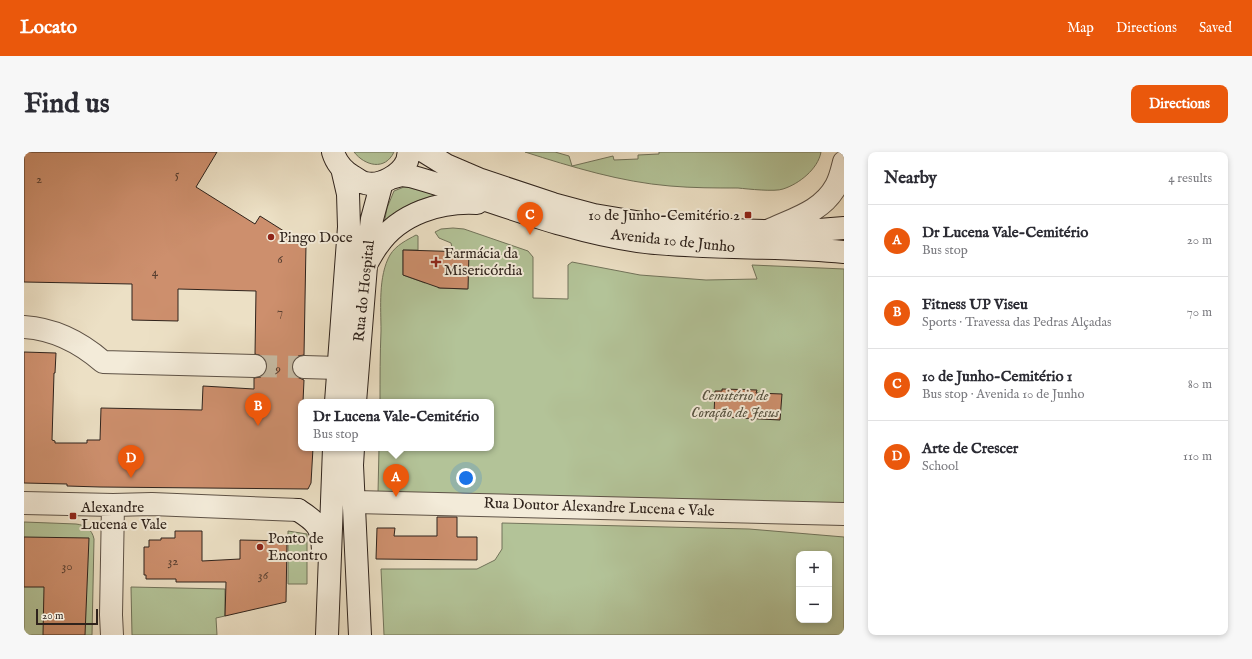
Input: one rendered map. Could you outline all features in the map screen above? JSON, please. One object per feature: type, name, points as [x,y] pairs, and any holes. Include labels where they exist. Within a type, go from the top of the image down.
[{"type":"main road","points":[[386,180],[397,174],[406,162],[409,152]]},
{"type":"main road","name":"Avenida 10 de Junho","points":[[425,152],[446,165],[481,180],[553,204],[594,215],[666,227],[794,232],[844,228]]},
{"type":"main road","name":"Avenida 10 de Junho","points":[[335,158],[347,172],[366,183],[378,183],[402,175],[410,176],[590,232],[637,241],[689,246],[844,252]]},
{"type":"main road","name":"Rua do Hospital","points":[[335,158],[348,194],[349,227],[336,399]]},
{"type":"main road","points":[[768,231],[806,214],[817,207],[828,197],[836,186],[844,162]]},
{"type":"main road","name":"Rua do Hospital","points":[[355,399],[366,266],[372,219],[386,180]]},
{"type":"main road","points":[[366,266],[378,245],[388,233],[400,222],[415,214],[447,204],[476,203],[500,205]]},
{"type":"main road","points":[[24,327],[35,328],[68,337],[103,362],[255,366]]},
{"type":"main road","points":[[304,368],[338,374]]},
{"type":"main road","name":"Rua do Hospital","points":[[330,399],[338,374]]},
{"type":"main road","points":[[298,510],[315,501],[322,494],[327,451]]},
{"type":"main road","points":[[326,635],[334,451]]},
{"type":"main road","points":[[353,451],[360,635]]},
{"type":"main road","name":"Rua Doutor Alexandre Lucena e Vale","points":[[355,502],[844,514]]},
{"type":"main road","points":[[24,503],[113,506],[152,504],[298,510],[316,523],[322,536],[323,593],[326,635]]},
{"type":"main road","points":[[112,635],[110,615],[113,506]]},
{"type":"green space","points":[[354,152],[394,152],[386,162],[375,164],[364,161]]},
{"type":"green space","points":[[525,152],[555,152],[569,156],[572,166],[613,156],[614,160],[638,159],[638,155],[659,154],[659,152],[821,152],[812,170],[801,180],[783,189],[768,190],[652,184],[597,173],[561,163]]},
{"type":"green space","points":[[404,187],[411,187],[442,194],[425,198],[410,204],[384,224],[387,208],[394,191]]},
{"type":"green space","name":"Cemitério de Coração de Jesus","points":[[441,229],[464,229],[528,251],[533,257],[533,298],[568,299],[568,265],[572,262],[640,275],[706,280],[757,279],[752,265],[844,269],[844,507],[378,493],[379,451],[494,451],[494,399],[380,399],[381,292],[386,263],[395,248],[416,235],[418,236],[418,250],[403,250],[403,275],[425,283],[438,273],[438,288],[467,289],[469,252],[453,252],[451,243],[439,238],[435,232]]},
{"type":"green space","points":[[24,522],[76,524],[82,525],[92,533],[94,539],[92,635],[24,635]]},
{"type":"green space","points":[[502,523],[749,529],[844,537],[844,635],[384,635],[381,569],[477,569],[495,560],[502,549]]},
{"type":"green space","points":[[288,531],[307,534],[307,584],[288,584]]},
{"type":"green space","points":[[131,587],[225,589],[225,616],[216,618],[217,635],[132,635]]},
{"type":"building","points":[[24,152],[217,152],[196,187],[255,224],[260,216],[306,245],[304,355],[298,356],[294,360],[292,367],[293,373],[297,377],[304,380],[303,399],[298,399],[298,451],[313,451],[311,483],[308,489],[100,487],[67,486],[67,484],[24,483],[24,352],[56,353],[52,440],[55,441],[55,443],[87,443],[87,440],[100,440],[101,408],[202,410],[203,386],[254,389],[254,378],[261,377],[265,373],[267,366],[266,360],[262,356],[255,354],[256,291],[178,289],[178,321],[132,320],[132,284],[24,282]]},
{"type":"building","name":"Farmácia da Misericórdia","points":[[403,250],[469,252],[468,289],[440,288],[403,275]]},
{"type":"building","points":[[722,389],[757,390],[756,393],[782,394],[780,420],[722,417],[722,414],[714,414],[715,391],[722,391]]},
{"type":"building","points":[[437,517],[457,517],[457,537],[477,537],[477,560],[376,559],[377,528],[395,528],[394,536],[437,536]]},
{"type":"building","points":[[175,531],[202,531],[202,561],[240,559],[240,540],[287,541],[286,602],[225,616],[226,582],[176,582],[176,579],[146,579],[146,575],[144,575],[144,547],[149,547],[149,540],[175,538]]},
{"type":"building","points":[[24,537],[89,538],[85,635],[43,635],[44,587],[24,587]]},
{"type":"tunnel","points":[[255,366],[304,367]]},
{"type":"place","name":"10 de Junho-Cemitério 2","points":[[748,215]]},
{"type":"place","name":"10 de Junho-Cemitério 1","points":[[530,235]]},
{"type":"place","name":"Pingo Doce","points":[[271,237]]},
{"type":"place","name":"Farmácia da Misericórdia","points":[[436,262]]},
{"type":"place","name":"Fitness UP Viseu","points":[[258,426]]},
{"type":"place","name":"Arte de Crescer","points":[[131,478]]},
{"type":"place","name":"Dr Lucena Vale-Cemitério","points":[[396,497]]},
{"type":"place","name":"Alexandre Lucena e Vale","points":[[73,516]]},
{"type":"place","name":"Ponto de Encontro","points":[[260,547]]}]
